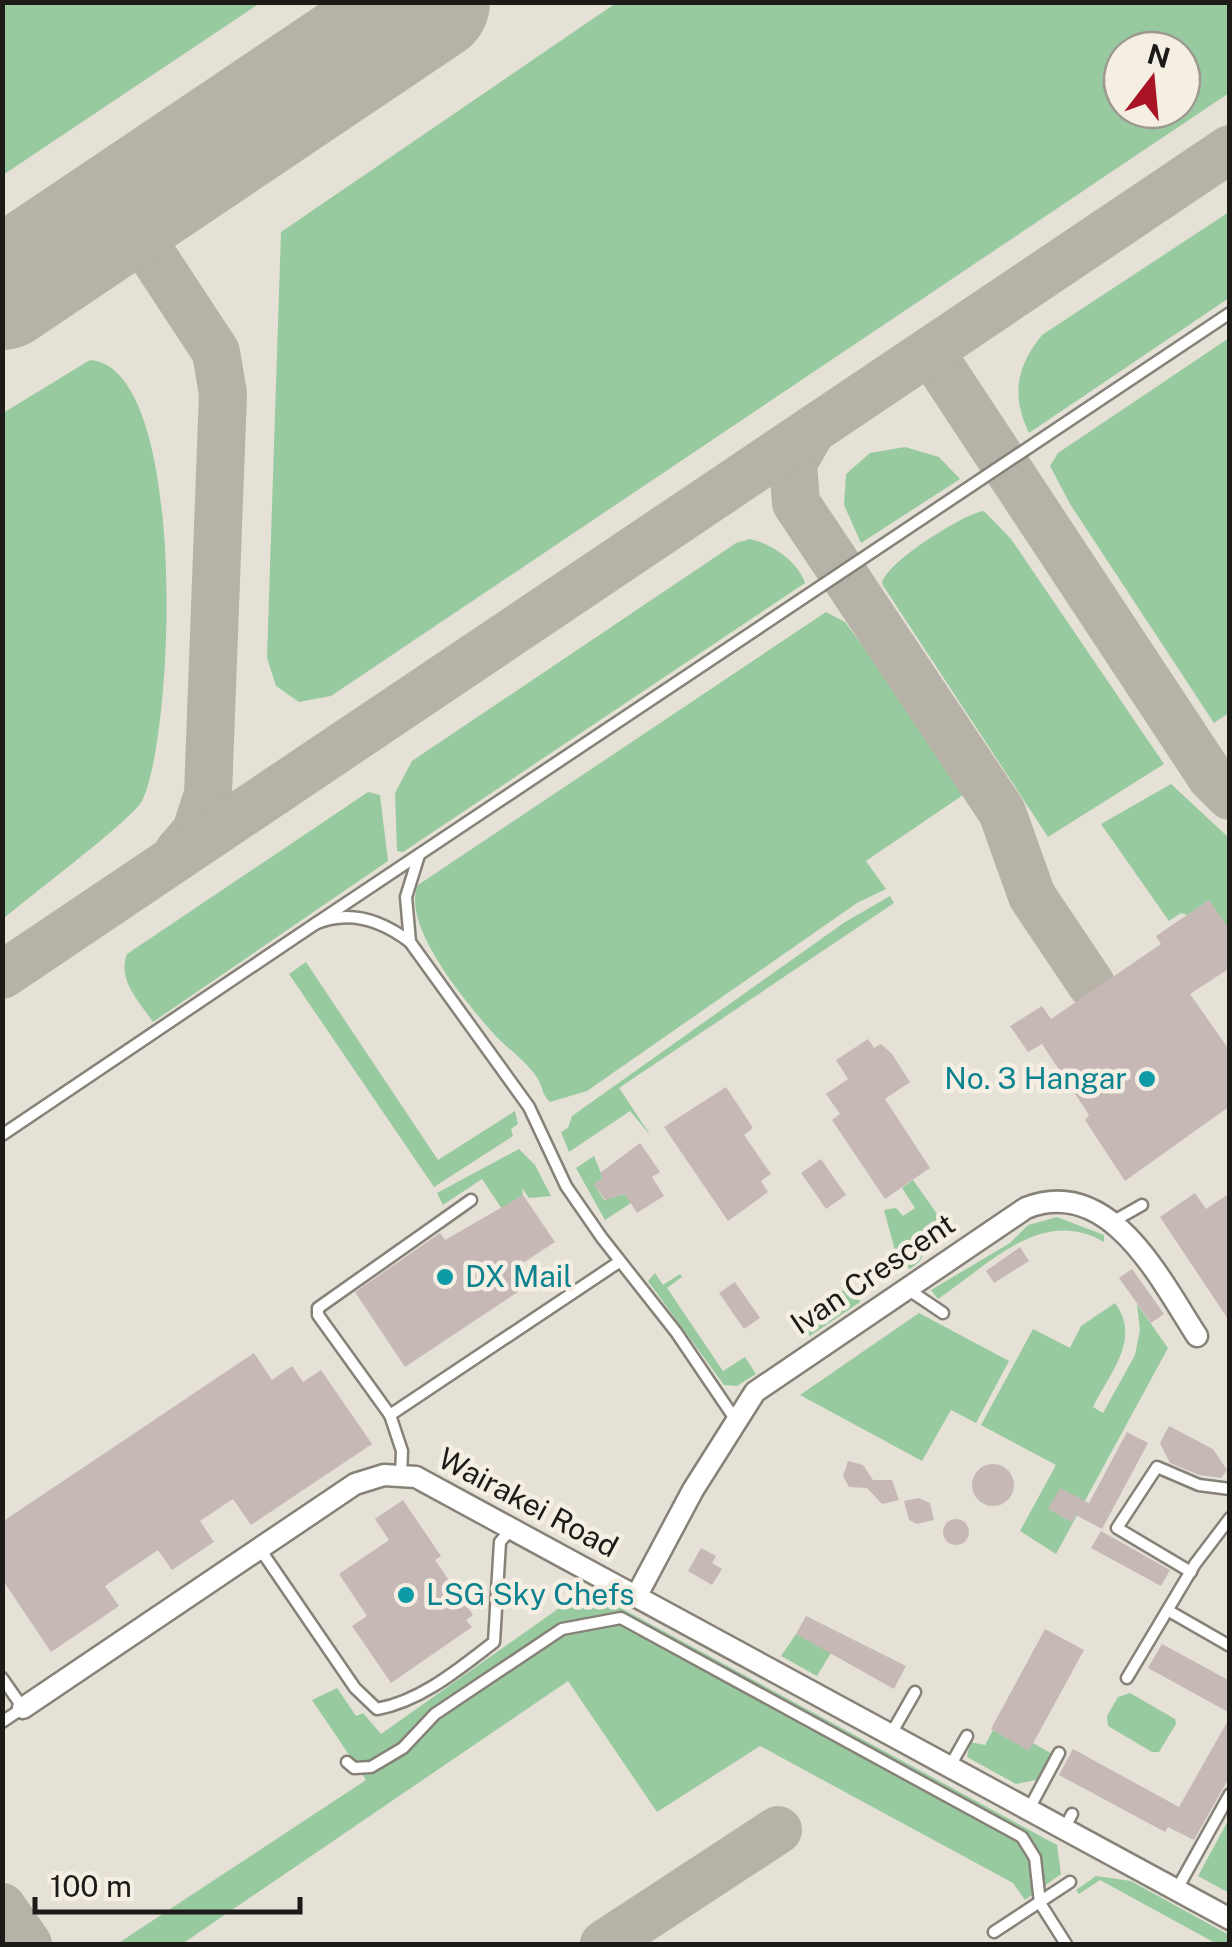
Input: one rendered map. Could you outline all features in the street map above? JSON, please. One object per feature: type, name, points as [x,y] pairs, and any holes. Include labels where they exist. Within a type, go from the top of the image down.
[{"type":"street","name":"Ivan Crescent","points":[[637,1595],[734,1419],[755,1392],[905,1287],[1037,1203],[1065,1200],[1112,1222],[1138,1246],[1197,1336]]},
{"type":"street","name":"Wairakei Road","points":[[23,1708],[355,1484],[401,1475],[430,1482],[1029,1810],[1068,1821],[1176,1890],[1230,1919]]},
{"type":"lane","points":[[2,1135],[1230,313]]},
{"type":"lane","points":[[410,942],[406,897],[411,871],[423,850]]},
{"type":"lane","points":[[315,924],[335,917],[356,917],[387,926],[410,942],[529,1107],[566,1186],[619,1262],[676,1332],[734,1419]]},
{"type":"lane","points":[[401,1475],[402,1451],[390,1415],[318,1308],[471,1200]]},
{"type":"lane","points":[[1112,1222],[1142,1205]]},
{"type":"lane","points":[[390,1415],[619,1262]]},
{"type":"lane","points":[[905,1287],[942,1313]]},
{"type":"lane","points":[[1191,1572],[1117,1528],[1157,1467],[1199,1485],[1230,1489]]},
{"type":"lane","points":[[1127,1678],[1191,1572],[1230,1518]]},
{"type":"lane","points":[[260,1549],[355,1688],[377,1710],[397,1706],[450,1676],[494,1642],[500,1542],[513,1527]]},
{"type":"lane","points":[[1168,1611],[1230,1646]]},
{"type":"lane","points":[[347,1762],[354,1768],[371,1767],[402,1748],[435,1714],[562,1629],[621,1618],[1022,1836],[1034,1858],[1040,1903],[1066,1944]]},
{"type":"lane","points":[[2,1678],[23,1708],[2,1722]]},
{"type":"lane","points":[[891,1734],[915,1692]]},
{"type":"lane","points":[[950,1766],[967,1736]]},
{"type":"lane","points":[[1029,1810],[1058,1753]]},
{"type":"lane","points":[[1176,1890],[1230,1794]]},
{"type":"lane","points":[[994,1932],[1070,1882]]},
{"type":"green space","points":[[3,2],[260,2],[260,3],[3,175]]},
{"type":"green space","points":[[616,3],[1229,3],[1229,93],[1202,111],[1202,30],[1102,30],[1102,130],[1174,130],[331,696],[299,702],[276,686],[267,658],[281,232]]},
{"type":"green space","points":[[1229,212],[1229,298],[1029,433],[1020,406],[1019,382],[1026,358],[1042,335]]},
{"type":"green space","points":[[1229,338],[1230,712],[1214,723],[1070,504],[1050,466],[1058,453]]},
{"type":"green space","points":[[90,360],[122,378],[145,422],[159,485],[166,633],[162,704],[153,763],[142,801],[134,810],[3,919],[3,413]]},
{"type":"green space","points":[[905,447],[939,457],[960,479],[861,543],[844,505],[846,474],[870,453]]},
{"type":"green space","points":[[984,511],[1011,539],[1164,764],[1048,837],[882,584],[895,565],[926,541]]},
{"type":"green space","points":[[750,539],[783,555],[805,583],[403,852],[397,851],[395,793],[412,761],[736,543]]},
{"type":"green space","points":[[826,612],[845,622],[963,795],[866,861],[886,889],[857,903],[587,1091],[550,1102],[531,1070],[492,1032],[438,962],[418,920],[418,885]]},
{"type":"green space","points":[[1171,784],[1229,838],[1229,930],[1181,913],[1169,921],[1101,824]]},
{"type":"green space","points":[[368,792],[380,795],[388,861],[153,1022],[127,981],[127,954]]},
{"type":"green space","points":[[890,896],[894,903],[619,1088],[651,1136],[630,1111],[569,1152],[561,1132],[568,1128],[572,1116],[845,922]]},
{"type":"green space","points":[[306,962],[438,1160],[515,1111],[518,1124],[511,1129],[513,1136],[434,1187],[289,974]]},
{"type":"green space","points":[[519,1149],[535,1165],[551,1196],[529,1198],[522,1188],[523,1195],[502,1209],[482,1179],[443,1205],[437,1193]]},
{"type":"green space","points":[[594,1156],[603,1178],[594,1184],[604,1200],[625,1194],[631,1203],[605,1220],[576,1168]]},
{"type":"green space","points":[[913,1180],[940,1218],[920,1261],[910,1269],[897,1258],[884,1210],[896,1208],[903,1216],[915,1208],[902,1188]]},
{"type":"green space","points":[[1057,1217],[1104,1235],[1104,1242],[1081,1233],[1059,1231],[1038,1235],[997,1256],[938,1299],[931,1290],[1010,1243],[1028,1225]]},
{"type":"green space","points":[[655,1273],[663,1285],[680,1274],[682,1277],[667,1288],[723,1371],[745,1357],[756,1374],[737,1386],[724,1385],[648,1281]]},
{"type":"green space","points":[[849,1287],[857,1289],[860,1302],[810,1336],[796,1321]]},
{"type":"green space","points":[[1115,1303],[1122,1316],[1124,1343],[1093,1407],[1103,1413],[1135,1355],[1140,1330],[1137,1304],[1168,1348],[1056,1554],[1020,1531],[1056,1465],[981,1425],[1033,1329],[1070,1348],[1081,1326]]},
{"type":"green space","points":[[919,1313],[1009,1361],[976,1423],[951,1410],[922,1461],[800,1395]]},
{"type":"green space","points":[[586,1589],[1057,1845],[1061,1874],[1025,1900],[1013,1883],[760,1746],[657,1812],[568,1681],[182,1944],[117,1944],[366,1780],[312,1700],[337,1688],[356,1716],[363,1713],[381,1734]]},
{"type":"green space","points":[[796,1634],[832,1651],[817,1676],[781,1656]]},
{"type":"green space","points":[[1130,1693],[1175,1719],[1176,1724],[1159,1752],[1152,1752],[1108,1726],[1107,1716],[1118,1697]]},
{"type":"green space","points":[[993,1730],[1028,1750],[1033,1743],[1052,1754],[1036,1780],[1016,1784],[967,1757],[970,1742],[985,1745]]},
{"type":"green space","points":[[1229,1819],[1229,1893],[1198,1876]]},
{"type":"green space","points":[[1096,1876],[1131,1881],[1229,1935],[1229,1944],[1217,1944],[1100,1880],[1079,1894],[1076,1890]]},
{"type":"building","name":"No. 3 Hangar","points":[[1209,900],[1230,930],[1230,968],[1190,994],[1230,1051],[1230,1106],[1125,1181],[1085,1120],[1089,1115],[1042,1044],[1028,1052],[1010,1026],[1042,1006],[1051,1019],[1161,944],[1156,936]]},
{"type":"building","points":[[868,1039],[874,1048],[881,1044],[892,1054],[910,1082],[885,1099],[930,1168],[885,1199],[832,1120],[840,1114],[826,1094],[848,1079],[836,1060]]},
{"type":"building","points":[[726,1087],[753,1128],[744,1135],[771,1174],[761,1181],[768,1192],[728,1221],[664,1127]]},
{"type":"building","points":[[640,1143],[660,1172],[652,1177],[664,1196],[637,1213],[625,1194],[605,1200],[594,1184],[603,1178],[600,1173]]},
{"type":"building","points":[[821,1159],[846,1195],[826,1209],[801,1173]]},
{"type":"building","points":[[1195,1193],[1206,1209],[1230,1193],[1230,1322],[1160,1217]]},
{"type":"building","name":"DX Mail","points":[[523,1195],[555,1242],[515,1268],[527,1286],[405,1367],[355,1292],[440,1233],[445,1240]]},
{"type":"building","points":[[1020,1247],[1029,1261],[994,1283],[986,1271]]},
{"type":"building","points":[[1132,1269],[1164,1314],[1151,1323],[1119,1278]]},
{"type":"building","points":[[735,1282],[760,1318],[744,1329],[719,1293]]},
{"type":"building","points":[[254,1353],[272,1380],[292,1366],[303,1382],[321,1370],[372,1444],[251,1525],[233,1499],[200,1521],[214,1542],[172,1570],[158,1550],[105,1586],[119,1606],[51,1652],[2,1579],[2,1522]]},
{"type":"building","points":[[1169,1426],[1213,1449],[1227,1470],[1221,1478],[1199,1475],[1170,1463],[1160,1443]]},
{"type":"building","points":[[1127,1432],[1148,1443],[1102,1529],[1076,1515],[1072,1522],[1048,1509],[1060,1488],[1089,1503]]},
{"type":"building","points":[[848,1461],[863,1465],[873,1480],[892,1480],[899,1500],[882,1504],[867,1488],[849,1487],[843,1476]]},
{"type":"building","points":[[993,1464],[1008,1470],[1014,1485],[1008,1500],[993,1506],[978,1500],[972,1485],[978,1470]]},
{"type":"building","points":[[919,1498],[930,1503],[934,1520],[917,1524],[909,1520],[904,1501]]},
{"type":"building","name":"LSG Sky Chefs","points":[[403,1500],[441,1556],[435,1560],[473,1615],[466,1620],[472,1627],[391,1683],[352,1626],[367,1616],[339,1574],[389,1540],[375,1519]]},
{"type":"building","points":[[956,1519],[965,1523],[969,1532],[965,1541],[956,1545],[947,1541],[943,1532],[947,1523]]},
{"type":"building","points":[[1101,1531],[1170,1570],[1161,1586],[1091,1548]]},
{"type":"building","points":[[701,1548],[716,1556],[712,1563],[722,1569],[712,1585],[688,1571]]},
{"type":"building","points":[[806,1616],[906,1666],[894,1689],[796,1634]]},
{"type":"building","points":[[1045,1629],[1084,1650],[1029,1751],[991,1729]]},
{"type":"building","points":[[1162,1644],[1230,1681],[1230,1713],[1148,1668]]},
{"type":"building","points":[[1230,1717],[1230,1776],[1194,1840],[1168,1827],[1165,1832],[1059,1775],[1073,1749],[1179,1807]]},
{"type":"taxiway","points":[[2,975],[1230,149]]},
{"type":"taxiway","points":[[78,239],[114,233],[149,250],[216,352],[223,394],[208,794],[196,831],[178,852]]},
{"type":"taxiway","points":[[930,351],[1211,777],[1230,796]]},
{"type":"taxiway","points":[[812,430],[793,463],[796,503],[1002,812],[1032,896],[1091,984]]},
{"type":"taxiway","points":[[604,1944],[778,1830]]},
{"type":"taxiway","points":[[2,1907],[28,1944]]},
{"type":"runway","points":[[2,290],[430,2]]},
{"type":"place","name":"No. 3 Hangar","points":[[1147,1079]]},
{"type":"place","name":"DX Mail","points":[[445,1277]]},
{"type":"place","name":"LSG Sky Chefs","points":[[406,1595]]}]
